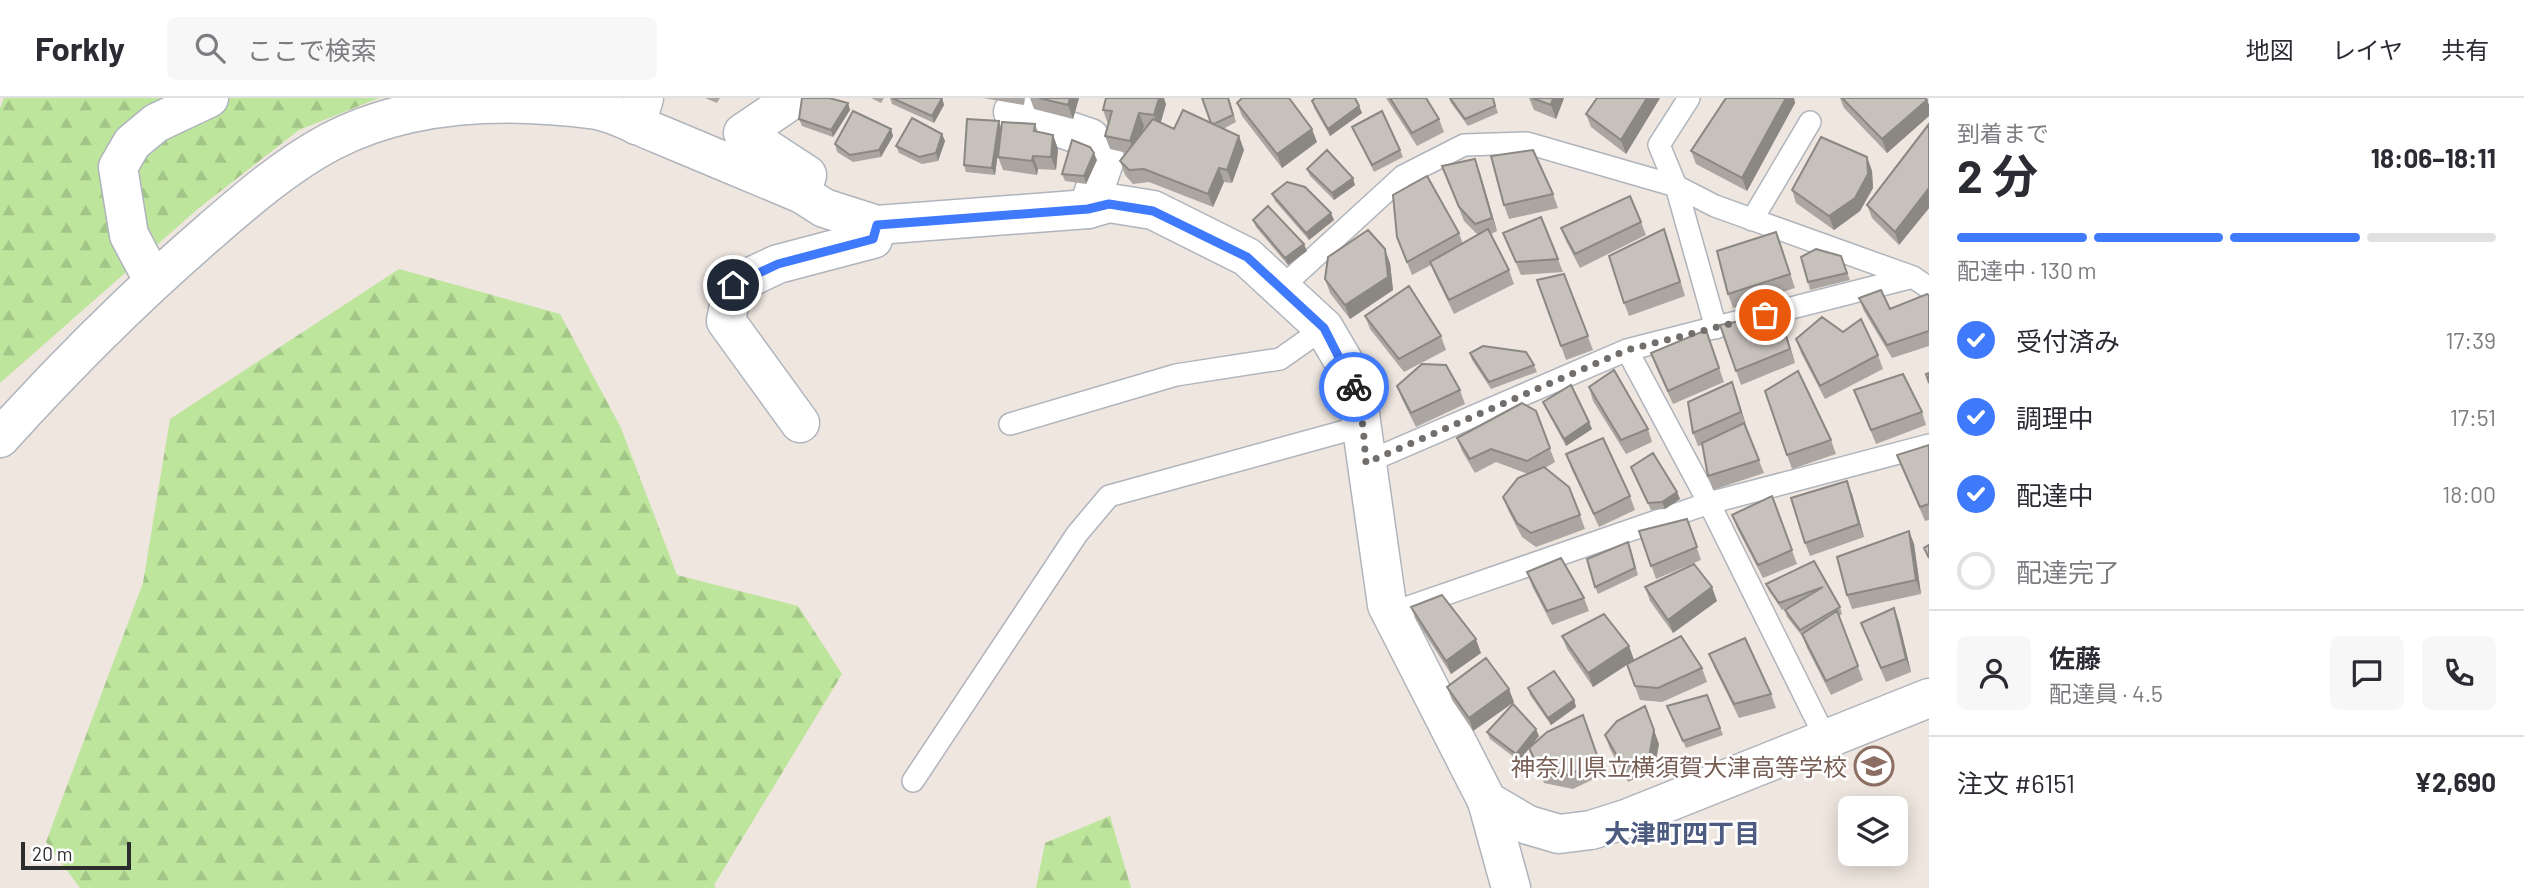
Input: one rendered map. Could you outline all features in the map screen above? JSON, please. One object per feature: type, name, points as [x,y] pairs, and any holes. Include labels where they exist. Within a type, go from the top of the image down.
[{"type":"street","points":[[153,280],[129,236],[118,167],[132,143],[156,123],[209,98]]},
{"type":"street","points":[[0,438],[77,353],[153,280],[239,207],[330,142],[364,127],[423,110],[483,99],[527,100],[599,110],[640,112],[803,194],[824,208],[877,225],[1088,209],[1109,204],[1153,211],[1247,257],[1324,328],[1348,369],[1364,444],[1387,605],[1487,802],[1511,888]]},
{"type":"street","points":[[787,103],[743,133],[807,175],[803,194]]},
{"type":"street","points":[[1013,112],[1090,138],[1105,159],[1088,209]]},
{"type":"street","points":[[800,423],[726,321],[733,285],[778,264],[873,239],[877,225]]},
{"type":"street","points":[[1487,802],[1528,825],[1559,834],[1591,830],[1929,698]]},
{"type":"lane","points":[[1689,98],[1659,145],[1676,186],[1716,328]]},
{"type":"lane","points":[[1752,220],[1810,122]]},
{"type":"lane","points":[[1281,288],[1403,176],[1464,145],[1527,142],[1676,186],[1715,206],[1921,283]]},
{"type":"lane","points":[[913,781],[1077,534],[1109,496],[1364,444],[1627,350],[1921,283]]},
{"type":"lane","points":[[1010,424],[1177,375],[1280,359],[1324,328]]},
{"type":"lane","points":[[1627,350],[1709,503],[1826,739]]},
{"type":"lane","points":[[1391,613],[1709,503],[1929,445]]},
{"type":"green space","points":[[4,98],[379,98],[299,130],[200,207],[0,383],[0,108]]},
{"type":"green space","points":[[399,269],[560,314],[621,428],[677,575],[798,606],[842,674],[714,885],[716,888],[80,888],[46,842],[143,583],[170,419]]},
{"type":"green space","points":[[1110,816],[1131,888],[1036,888],[1045,843]]},
{"type":"building","points":[[802,98],[829,98],[848,103],[831,130],[799,119]]},
{"type":"building","points":[[892,98],[942,98],[932,116]]},
{"type":"building","points":[[1039,98],[1070,98],[1068,105]]},
{"type":"building","points":[[1106,98],[1159,98],[1154,115],[1139,113],[1130,141],[1105,136],[1112,111],[1103,110]]},
{"type":"building","points":[[1202,98],[1228,98],[1233,115],[1211,123]]},
{"type":"building","points":[[1242,98],[1289,98],[1312,129],[1277,154],[1237,103]]},
{"type":"building","points":[[1315,98],[1355,98],[1359,106],[1328,129],[1312,101]]},
{"type":"building","points":[[1390,98],[1426,98],[1439,119],[1412,133]]},
{"type":"building","points":[[1450,98],[1493,98],[1495,106],[1465,119]]},
{"type":"building","points":[[1532,98],[1553,98],[1551,105]]},
{"type":"building","points":[[1597,98],[1647,98],[1621,140],[1586,114]]},
{"type":"building","points":[[1726,98],[1786,98],[1742,178],[1691,151]]},
{"type":"building","points":[[1842,98],[1925,98],[1927,100],[1882,139]]},
{"type":"building","points":[[1183,110],[1239,136],[1227,170],[1219,168],[1208,194],[1144,169],[1129,170],[1120,161],[1153,119],[1174,129]]},
{"type":"building","points":[[853,111],[891,129],[879,150],[850,155],[835,144]]},
{"type":"building","points":[[1382,111],[1400,150],[1372,165],[1352,127]]},
{"type":"building","points":[[912,118],[942,134],[936,153],[919,157],[896,146]]},
{"type":"building","points":[[967,119],[999,121],[992,168],[964,165]]},
{"type":"building","points":[[1002,122],[1035,124],[1034,131],[1053,135],[1051,157],[1033,156],[1032,161],[998,157]]},
{"type":"building","points":[[1929,124],[1929,188],[1895,232],[1867,205]]},
{"type":"building","points":[[1821,137],[1867,157],[1868,174],[1855,198],[1829,216],[1792,190]]},
{"type":"building","points":[[1072,140],[1090,147],[1094,153],[1084,176],[1062,174]]},
{"type":"building","points":[[1327,150],[1353,178],[1332,193],[1307,169]]},
{"type":"building","points":[[1533,150],[1553,194],[1504,205],[1491,156]]},
{"type":"building","points":[[1475,159],[1492,218],[1475,224],[1459,207],[1442,166]]},
{"type":"building","points":[[1427,176],[1459,233],[1407,262],[1397,237],[1393,195]]},
{"type":"building","points":[[1287,182],[1305,187],[1331,213],[1306,233],[1272,194]]},
{"type":"building","points":[[1630,196],[1641,222],[1575,254],[1561,228]]},
{"type":"building","points":[[1268,206],[1304,244],[1285,258],[1253,220]]},
{"type":"building","points":[[1541,217],[1558,259],[1516,262],[1503,233]]},
{"type":"building","points":[[1488,229],[1509,270],[1449,300],[1430,262]]},
{"type":"building","points":[[1664,229],[1680,282],[1624,303],[1609,256]]},
{"type":"building","points":[[1368,230],[1385,249],[1388,277],[1345,305],[1325,279],[1328,257]]},
{"type":"building","points":[[1776,232],[1790,274],[1728,294],[1717,251]]},
{"type":"building","points":[[1816,249],[1841,256],[1847,273],[1808,282],[1801,257]]},
{"type":"building","points":[[1564,274],[1588,336],[1561,346],[1537,280]]},
{"type":"building","points":[[1409,286],[1441,336],[1399,359],[1365,316]]},
{"type":"building","points":[[1881,290],[1890,309],[1929,295],[1929,331],[1887,345],[1859,298]]},
{"type":"building","points":[[1779,313],[1790,349],[1736,371],[1720,325]]},
{"type":"building","points":[[1822,317],[1843,332],[1861,319],[1878,355],[1820,386],[1796,339]]},
{"type":"building","points":[[1706,330],[1719,368],[1668,391],[1651,353]]},
{"type":"building","points":[[1483,346],[1526,352],[1534,365],[1489,382],[1470,353]]},
{"type":"building","points":[[1422,364],[1446,365],[1460,390],[1411,413],[1397,386]]},
{"type":"building","points":[[1614,370],[1648,429],[1621,440],[1589,387]]},
{"type":"building","points":[[1798,371],[1831,440],[1787,455],[1765,391]]},
{"type":"building","points":[[1903,374],[1922,412],[1871,430],[1854,390]]},
{"type":"building","points":[[1732,382],[1741,412],[1693,433],[1688,402]]},
{"type":"building","points":[[1571,385],[1589,422],[1564,439],[1543,402]]},
{"type":"building","points":[[1522,403],[1536,411],[1550,448],[1527,461],[1491,449],[1470,459],[1457,438]]},
{"type":"building","points":[[1744,423],[1759,460],[1708,476],[1702,443]]},
{"type":"building","points":[[1603,438],[1630,496],[1594,514],[1566,454]]},
{"type":"building","points":[[1929,445],[1929,504],[1920,507],[1897,455]]},
{"type":"building","points":[[1653,453],[1677,492],[1662,502],[1648,503],[1631,467]]},
{"type":"building","points":[[1544,467],[1569,487],[1580,515],[1531,533],[1517,523],[1503,497],[1518,478]]},
{"type":"building","points":[[1847,481],[1859,524],[1805,543],[1791,498]]},
{"type":"building","points":[[1772,496],[1792,550],[1758,565],[1732,515]]},
{"type":"building","points":[[1687,519],[1697,547],[1651,566],[1639,531]]},
{"type":"building","points":[[1909,531],[1916,580],[1847,595],[1837,557]]},
{"type":"building","points":[[1628,542],[1635,568],[1595,587],[1587,559]]},
{"type":"building","points":[[1929,545],[1929,558],[1924,548]]},
{"type":"building","points":[[1561,558],[1584,598],[1547,611],[1527,572]]},
{"type":"building","points":[[1814,561],[1840,607],[1800,630],[1785,610],[1823,587],[1779,603],[1766,584]]},
{"type":"building","points":[[1694,564],[1712,587],[1668,620],[1645,587]]},
{"type":"building","points":[[1442,595],[1476,639],[1446,661],[1411,607]]},
{"type":"building","points":[[1894,608],[1906,659],[1881,668],[1861,623]]},
{"type":"building","points":[[1837,611],[1858,666],[1826,681],[1802,634]]},
{"type":"building","points":[[1604,614],[1629,646],[1588,673],[1562,636]]},
{"type":"building","points":[[1681,636],[1702,668],[1658,688],[1635,686],[1627,664]]},
{"type":"building","points":[[1745,638],[1771,694],[1734,704],[1709,654]]},
{"type":"building","points":[[1486,658],[1509,689],[1469,718],[1447,687]]},
{"type":"building","points":[[1554,671],[1574,700],[1548,718],[1528,688]]},
{"type":"building","points":[[1707,695],[1720,728],[1683,741],[1667,706]]},
{"type":"building","points":[[1513,704],[1536,729],[1516,754],[1487,732]]},
{"type":"building","points":[[1645,706],[1654,730],[1649,757],[1624,768],[1605,735],[1617,721]]},
{"type":"building","points":[[1583,715],[1599,761],[1568,775],[1539,769],[1529,748],[1547,732]]},
{"type":"way so far","points":[[1354,387],[1363,426],[1366,463],[1627,350],[1765,315]]},
{"type":"place","name":"神奈川県立横須賀大津高等学校","points":[[1874,766]]},
{"type":"district","name":"大津町四丁目","points":[[1682,832]]},
{"type":"route","points":[[733,285],[778,264],[873,239],[877,225],[1088,209],[1109,204],[1153,211],[1247,257],[1324,328],[1348,369],[1354,387]]}]
